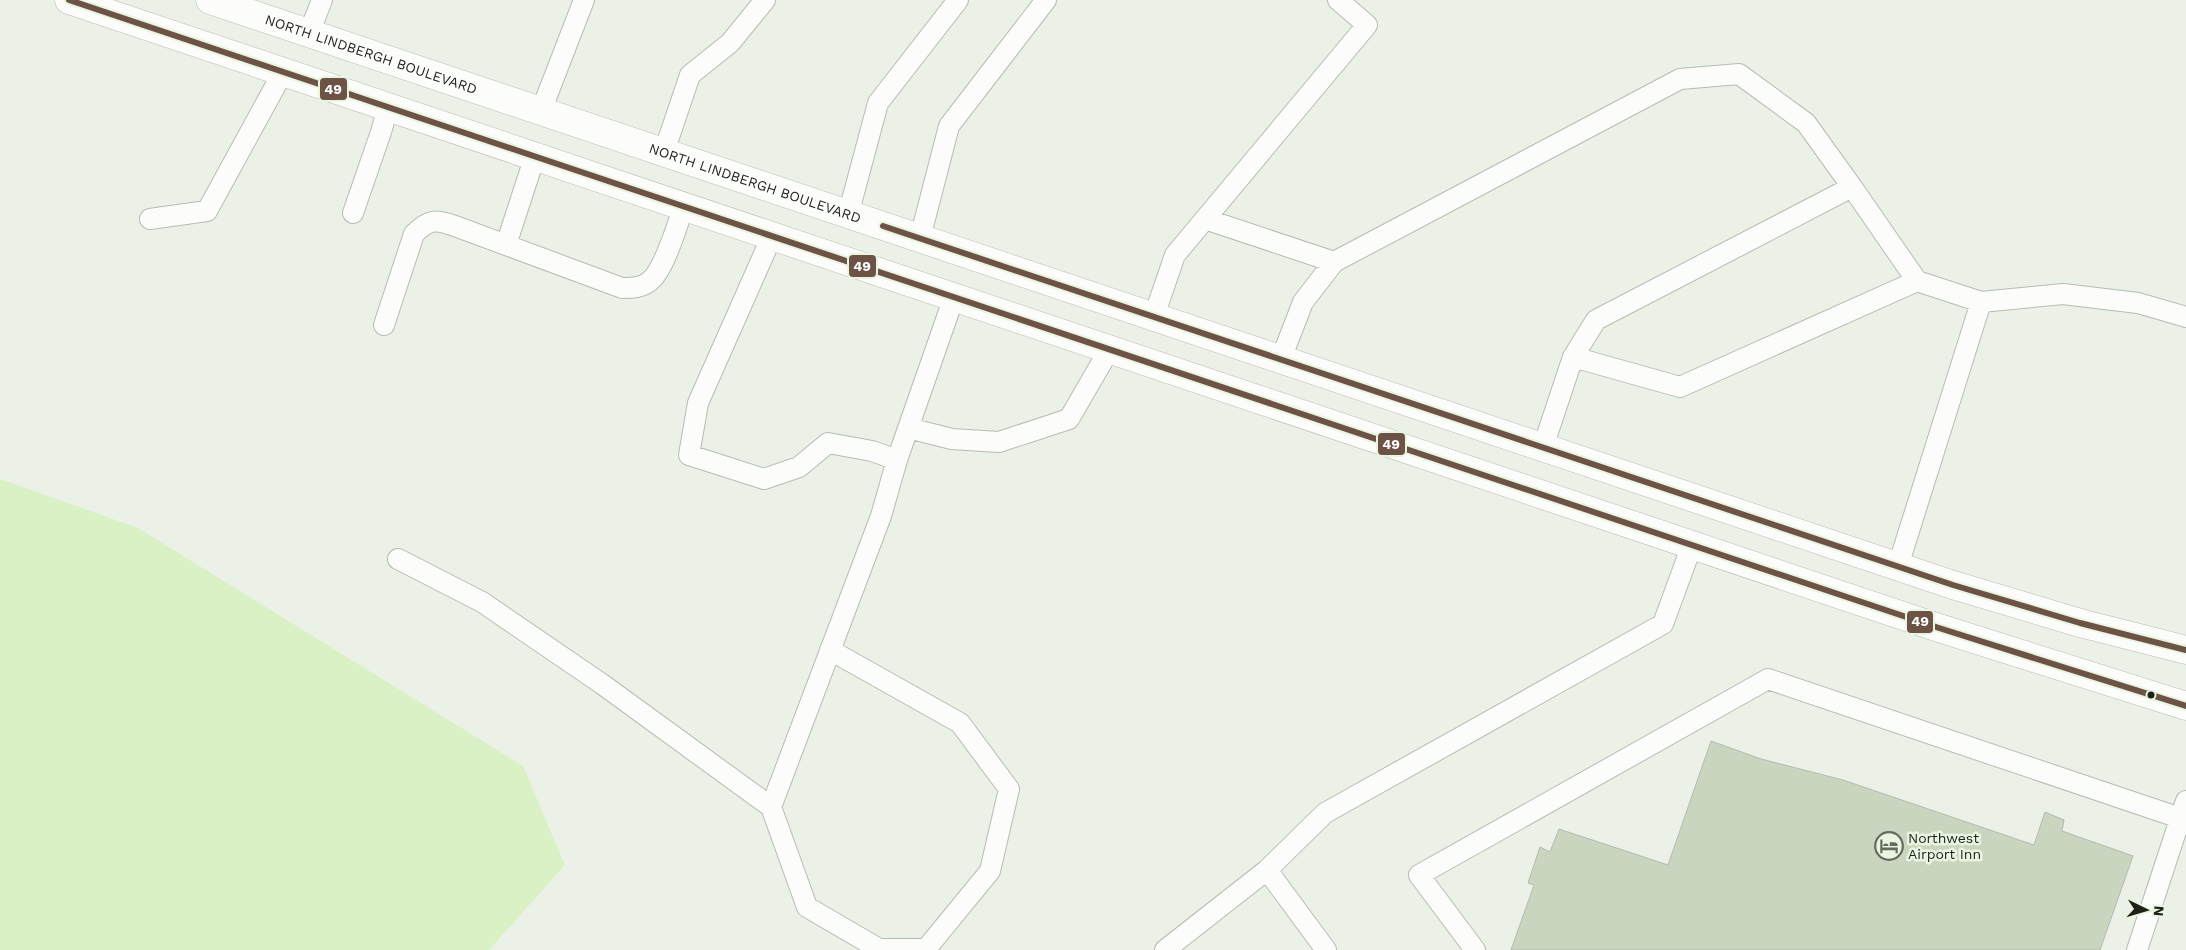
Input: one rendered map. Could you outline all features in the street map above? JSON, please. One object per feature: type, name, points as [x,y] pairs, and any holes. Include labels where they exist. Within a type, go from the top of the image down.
[{"type":"highway","points":[[69,0],[1939,628],[2186,706]]},
{"type":"highway","name":"NORTH LINDBERGH BOULEVARD","points":[[210,0],[1898,566],[2071,620],[2186,650]]},
{"type":"lane","points":[[309,33],[322,0]]},
{"type":"lane","points":[[541,111],[584,0]]},
{"type":"lane","points":[[664,152],[690,75],[730,43],[765,0]]},
{"type":"lane","points":[[848,215],[878,104],[958,0]]},
{"type":"lane","points":[[920,238],[949,126],[1046,0]]},
{"type":"lane","points":[[1154,316],[1175,255],[1367,25],[1338,0]]},
{"type":"lane","points":[[150,219],[207,211],[283,72]]},
{"type":"lane","points":[[1281,359],[1303,302],[1334,262],[1680,79],[1739,74],[1806,123],[1917,281],[1981,302],[2062,294],[2138,303],[2186,317]]},
{"type":"lane","points":[[353,213],[388,107]]},
{"type":"lane","points":[[506,245],[535,156]]},
{"type":"lane","points":[[1543,447],[1572,357],[1596,320],[1852,187]]},
{"type":"lane","points":[[384,325],[414,234],[432,221],[444,222],[622,288],[636,288],[651,281],[660,269],[684,206]]},
{"type":"lane","points":[[1205,219],[1334,262]]},
{"type":"lane","points":[[772,236],[698,403],[689,455],[764,479],[799,467],[828,443],[872,451],[897,460]]},
{"type":"lane","points":[[1572,357],[1680,387],[1917,281]]},
{"type":"lane","points":[[771,807],[881,516],[897,460],[954,297]]},
{"type":"lane","points":[[1898,566],[1981,302]]},
{"type":"lane","points":[[908,428],[952,439],[999,442],[1069,419],[1109,350]]},
{"type":"lane","points":[[1165,950],[1267,870],[1325,813],[1663,624],[1692,545]]},
{"type":"lane","points":[[398,559],[482,602],[602,684],[771,807],[807,907],[879,950],[926,949],[990,871],[1009,789],[960,723],[830,650]]},
{"type":"lane","points":[[1475,950],[1419,875],[1768,679],[2183,810],[2137,950]]},
{"type":"lane","points":[[1267,870],[1326,950]]},
{"type":"green space","points":[[0,479],[138,528],[523,766],[565,865],[489,950],[0,950]]},
{"type":"building","name":"Northwest Airport Inn","points":[[1711,741],[1761,759],[1843,780],[2034,845],[2045,812],[2064,820],[2062,831],[2133,856],[2100,950],[1511,950],[1534,885],[1528,883],[1540,847],[1550,852],[1559,829],[1668,865]]},
{"type":"transit line","name":"49","points":[[69,0],[1939,628],[2186,706]]},
{"type":"transit line","name":"49","points":[[883,226],[1953,585],[2080,623],[2186,650]]},
{"type":"place","name":"Northwest Airport Inn","points":[[1889,846]]}]
